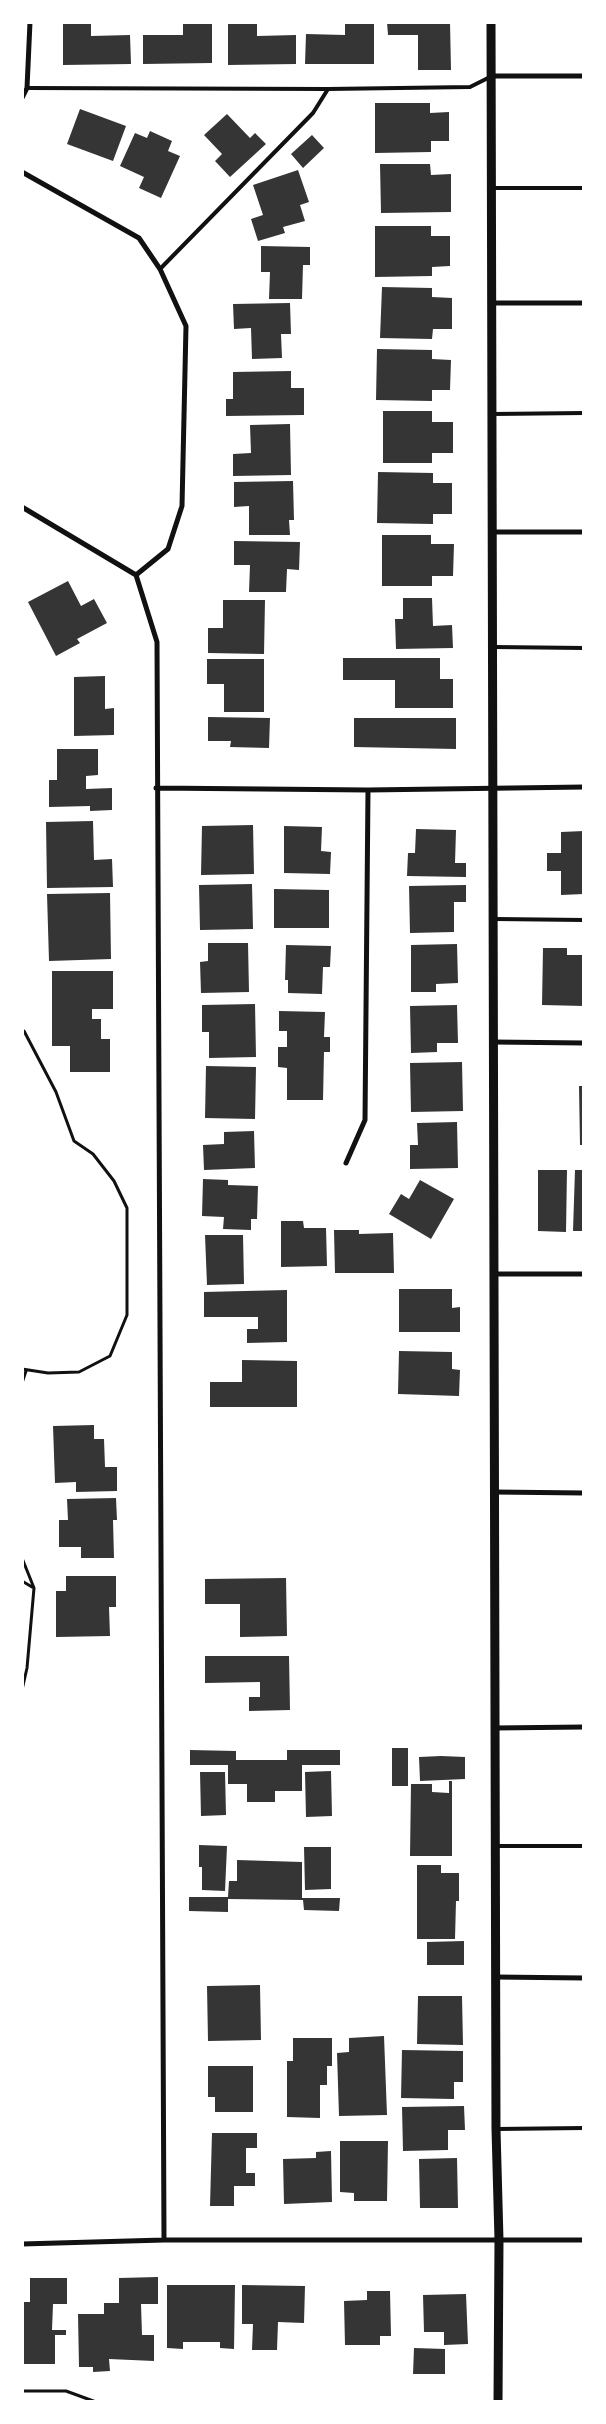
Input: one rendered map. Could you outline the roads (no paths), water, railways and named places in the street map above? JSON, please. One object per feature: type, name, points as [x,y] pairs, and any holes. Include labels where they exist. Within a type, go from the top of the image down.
[{"type":"street","points":[[22,98],[27,88],[30,22]]},
{"type":"street","points":[[491,22],[494,1728],[496,2129],[499,2240],[498,2402]]},
{"type":"street","points":[[492,76],[584,76]]},
{"type":"street","points":[[22,172],[139,238],[160,269],[186,326],[182,506],[168,549],[136,575]]},
{"type":"street","points":[[491,303],[584,303]]},
{"type":"street","points":[[22,507],[136,575],[157,642],[156,788],[164,2240]]},
{"type":"street","points":[[491,532],[584,532]]},
{"type":"street","points":[[156,788],[368,790],[492,787],[584,788]]},
{"type":"street","points":[[346,1163],[365,1120],[368,790]]},
{"type":"street","points":[[493,1042],[584,1043]]},
{"type":"street","points":[[493,1274],[584,1274]]},
{"type":"street","points":[[494,1492],[584,1493]]},
{"type":"street","points":[[494,1728],[584,1727]]},
{"type":"street","points":[[495,1977],[584,1978]]},
{"type":"street","points":[[22,2244],[164,2240],[584,2240]]},
{"type":"lane","points":[[27,88],[328,89],[470,87],[492,76]]},
{"type":"lane","points":[[160,269],[314,113],[328,89]]},
{"type":"lane","points":[[491,188],[584,188]]},
{"type":"lane","points":[[491,414],[584,413]]},
{"type":"lane","points":[[492,647],[584,648]]},
{"type":"lane","points":[[492,919],[584,920]]},
{"type":"lane","points":[[495,1846],[584,1846]]},
{"type":"lane","points":[[496,2129],[584,2128]]}]
